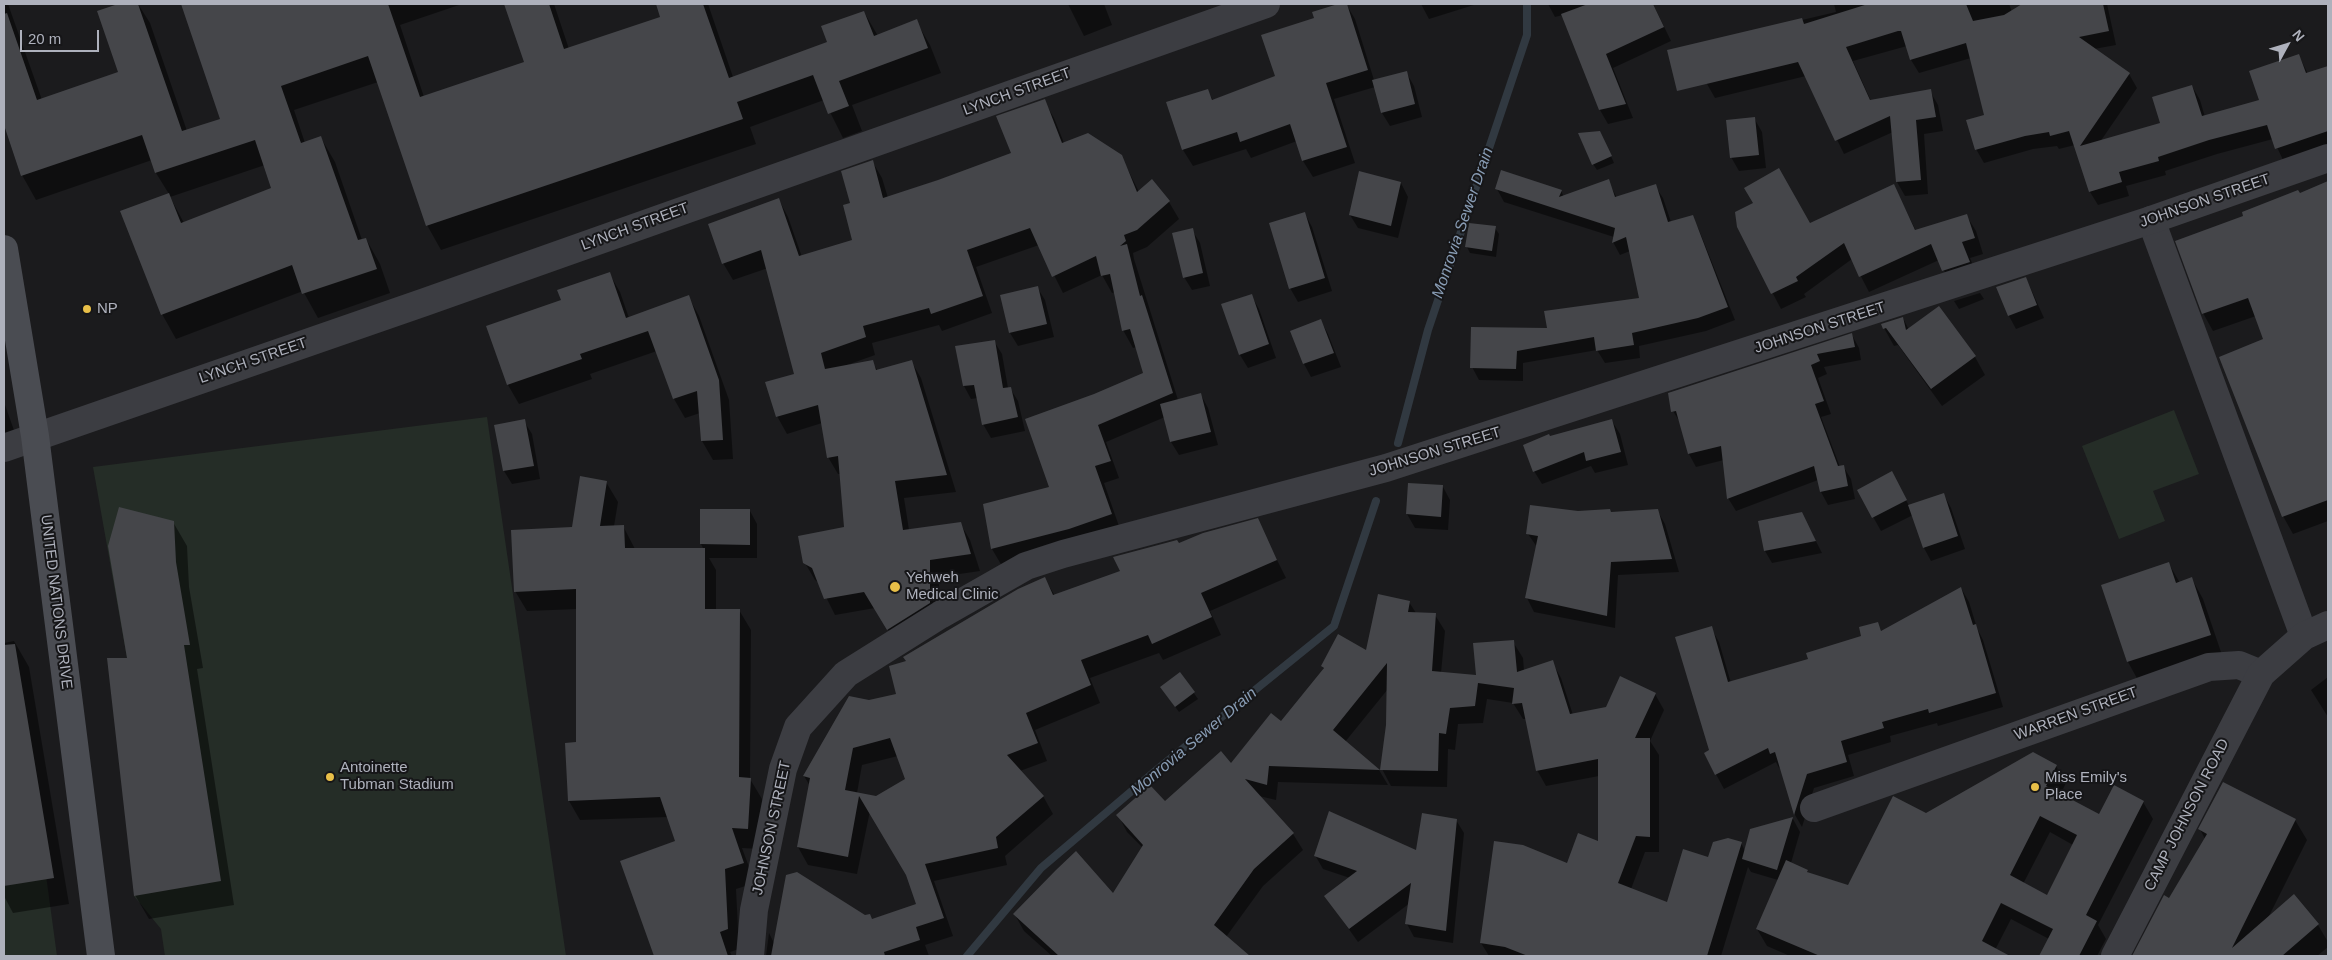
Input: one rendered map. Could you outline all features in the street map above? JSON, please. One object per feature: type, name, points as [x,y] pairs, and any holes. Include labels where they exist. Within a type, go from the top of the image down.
[{"type":"main road","name":"UNITED NATIONS DRIVE","points":[[4,249],[35,436],[101,956]]},
{"type":"street","name":"LYNCH STREET","points":[[4,448],[453,292],[1266,4]]},
{"type":"street","name":"JOHNSON STREET","points":[[750,956],[754,910],[783,769],[798,726],[846,674],[940,615],[1026,566],[1063,554],[1386,468],[2151,220],[2328,158]]},
{"type":"street","points":[[2151,220],[2316,630],[2261,674]]},
{"type":"street","name":"WARREN STREET","points":[[1814,808],[2209,667],[2239,665],[2261,674]]},
{"type":"street","name":"CAMP JOHNSON ROAD","points":[[2115,956],[2261,674]]},
{"type":"shaded area","points":[[2174,410],[2199,474],[2153,491],[2165,521],[2119,539],[2082,446]]},
{"type":"shaded area","name":"Antoinette Tubman Stadium","points":[[487,417],[566,956],[165,956],[161,929],[134,896],[127,658],[93,467]]},
{"type":"shaded area","points":[[46,875],[57,956],[4,956],[4,886]]},
{"type":"building","points":[[118,4],[138,4],[182,131],[220,119],[181,4],[388,4],[420,97],[524,62],[504,4],[549,4],[564,49],[660,17],[656,4],[703,4],[729,78],[827,42],[821,26],[864,11],[874,36],[917,19],[928,48],[839,81],[849,106],[828,114],[813,75],[737,102],[743,119],[426,226],[368,56],[281,86],[301,143],[321,136],[358,240],[366,238],[377,269],[302,294],[292,265],[161,315],[120,211],[169,193],[181,223],[271,188],[255,140],[155,173],[142,135],[21,176],[4,125],[4,14],[7,13],[37,100],[118,72],[97,11]]},
{"type":"building","points":[[1338,4],[1347,4],[1368,70],[1326,83],[1347,147],[1302,161],[1290,124],[1240,142],[1237,132],[1182,150],[1166,102],[1208,89],[1212,100],[1275,76],[1261,35],[1314,18],[1312,12]]},
{"type":"building","points":[[1588,4],[1653,4],[1664,27],[1606,54],[1626,104],[1599,110],[1561,14]]},
{"type":"building","points":[[1868,4],[1966,4],[1973,21],[2004,15],[2022,4],[2103,4],[2109,31],[2079,37],[2130,73],[2080,146],[2160,123],[2152,97],[2192,85],[2202,116],[2259,100],[2249,71],[2299,54],[2306,73],[2328,66],[2328,131],[2275,149],[2267,125],[2209,140],[2158,157],[2159,161],[2119,172],[2122,182],[2089,192],[2069,131],[2050,136],[2049,132],[2025,136],[1975,150],[1966,120],[1984,115],[1966,43],[1910,60],[1901,31],[1898,31],[1846,47],[1870,100],[1931,89],[1936,117],[1916,120],[1921,180],[1896,182],[1890,116],[1835,141],[1798,62],[1677,91],[1667,50],[1802,18],[1804,24]]},
{"type":"building","points":[[1407,71],[1415,104],[1381,113],[1372,80]]},
{"type":"building","points":[[1045,99],[1062,143],[1088,133],[1122,155],[1137,192],[1152,179],[1170,201],[1137,230],[1124,235],[1126,241],[1120,246],[1127,244],[1140,296],[1142,295],[1173,393],[1098,425],[1111,461],[1095,466],[1112,514],[1069,529],[991,549],[983,504],[1049,487],[1025,419],[1094,394],[1143,373],[1130,329],[1122,331],[1110,274],[1101,276],[1096,256],[1052,277],[1030,228],[967,250],[983,296],[931,314],[929,308],[863,326],[866,337],[821,353],[825,369],[873,360],[876,370],[912,360],[947,475],[895,481],[903,530],[961,522],[971,554],[930,560],[930,603],[887,630],[864,592],[824,599],[812,568],[803,563],[798,536],[844,527],[838,456],[827,458],[818,405],[776,417],[765,382],[794,374],[761,250],[722,264],[708,224],[779,198],[799,256],[852,240],[843,205],[850,203],[841,171],[873,160],[883,198],[938,180],[1011,153],[996,116]]},
{"type":"building","points":[[1755,117],[1759,155],[1730,158],[1726,120]]},
{"type":"building","points":[[1600,131],[1612,156],[1592,165],[1578,133]]},
{"type":"building","points":[[1779,168],[1810,223],[1894,184],[1915,230],[1967,214],[1975,238],[1962,242],[1970,262],[1942,271],[1931,244],[1859,277],[1844,243],[1796,277],[1798,281],[1771,294],[1737,227],[1735,212],[1753,203],[1744,188]]},
{"type":"building","points":[[1501,170],[1562,190],[1559,197],[1609,179],[1615,197],[1656,184],[1668,222],[1693,215],[1728,307],[1698,318],[1632,333],[1634,345],[1596,351],[1594,337],[1517,351],[1516,369],[1470,368],[1471,327],[1547,328],[1544,311],[1639,298],[1626,237],[1612,243],[1615,228],[1495,189]]},
{"type":"building","points":[[1359,171],[1401,182],[1391,226],[1349,215]]},
{"type":"building","points":[[2328,181],[2328,500],[2282,517],[2219,357],[2263,339],[2248,298],[2202,314],[2175,241],[2243,216],[2242,212],[2298,190],[2300,193]]},
{"type":"building","points":[[1305,212],[1325,278],[1289,289],[1269,223]]},
{"type":"building","points":[[1469,223],[1496,226],[1492,251],[1465,247]]},
{"type":"building","points":[[1193,228],[1203,273],[1183,278],[1172,233]]},
{"type":"building","points":[[610,272],[626,318],[689,295],[719,380],[723,440],[701,441],[697,391],[673,399],[648,331],[580,354],[582,359],[507,385],[486,326],[561,300],[557,290]]},
{"type":"building","points":[[2026,277],[2037,305],[2008,316],[1996,287]]},
{"type":"building","points":[[1038,286],[1047,324],[1009,333],[1000,295]]},
{"type":"building","points":[[1252,294],[1269,344],[1239,355],[1221,304]]},
{"type":"building","points":[[1939,306],[1976,356],[1931,389],[1886,328],[1883,329],[1881,324],[1903,317],[1906,330]]},
{"type":"building","points":[[1321,319],[1334,353],[1303,364],[1290,331]]},
{"type":"building","points":[[1852,333],[1855,347],[1817,354],[1820,361],[1811,365],[1824,401],[1815,404],[1838,466],[1844,465],[1848,486],[1820,492],[1814,466],[1727,499],[1721,446],[1688,454],[1676,411],[1671,412],[1668,393]]},
{"type":"building","points":[[995,340],[1003,388],[1011,387],[1018,417],[982,425],[974,385],[963,386],[955,346]]},
{"type":"building","points":[[1201,393],[1211,432],[1170,442],[1160,404]]},
{"type":"building","points":[[525,419],[534,466],[503,471],[494,425]]},
{"type":"building","points":[[1612,419],[1621,452],[1586,461],[1584,452],[1533,472],[1523,445],[1549,434],[1550,436]]},
{"type":"building","points":[[1892,471],[1907,500],[1872,518],[1857,490]]},
{"type":"building","points":[[580,476],[607,481],[600,526],[624,525],[625,548],[705,548],[705,609],[740,609],[739,777],[751,778],[748,829],[732,828],[744,863],[725,869],[728,929],[720,932],[728,956],[654,956],[620,861],[675,841],[660,797],[568,801],[565,743],[576,742],[576,589],[514,592],[511,530],[572,527]]},
{"type":"building","points":[[1408,483],[1443,485],[1441,517],[1406,514]]},
{"type":"building","points":[[1944,493],[1958,536],[1923,548],[1908,505]]},
{"type":"building","points":[[1530,505],[1578,511],[1610,509],[1611,512],[1658,509],[1672,559],[1611,562],[1607,616],[1525,598],[1538,536],[1526,534]]},
{"type":"building","points":[[119,507],[174,521],[176,562],[190,645],[184,645],[221,881],[134,896],[107,658],[127,658],[108,546]]},
{"type":"building","points":[[700,509],[750,509],[750,545],[700,544]]},
{"type":"building","points":[[1802,512],[1816,541],[1764,551],[1758,521]]},
{"type":"building","points":[[1258,518],[1277,560],[1201,593],[1212,617],[1152,644],[1148,635],[1081,660],[1091,685],[1026,713],[1038,743],[1007,755],[1044,796],[996,837],[998,848],[925,864],[944,918],[916,927],[920,940],[884,952],[885,956],[771,956],[786,875],[797,872],[865,915],[870,914],[872,919],[916,904],[906,875],[859,796],[848,857],[797,847],[810,778],[803,776],[849,696],[869,700],[896,694],[889,666],[906,661],[903,657],[1018,589],[1045,577],[1053,595],[1120,571],[1113,557],[1177,540],[1179,543],[1203,533]],"holes":[[[890,738],[905,779],[876,796],[845,790],[853,748]]]},
{"type":"building","points":[[2169,562],[2176,583],[2192,577],[2211,635],[2127,662],[2101,585]]},
{"type":"building","points":[[1961,587],[1973,625],[1976,624],[1996,693],[1929,713],[1928,709],[1882,722],[1884,728],[1841,741],[1847,762],[1807,774],[1794,815],[1775,752],[1770,754],[1768,748],[1715,775],[1704,753],[1709,750],[1675,637],[1712,626],[1728,682],[1808,659],[1806,653],[1861,636],[1859,627],[1878,622],[1881,631]]},
{"type":"building","points":[[1378,594],[1410,601],[1408,612],[1436,613],[1432,671],[1476,675],[1473,643],[1514,640],[1517,672],[1553,660],[1570,714],[1606,707],[1620,676],[1656,693],[1635,738],[1650,738],[1650,837],[1636,836],[1618,883],[1667,902],[1683,849],[1708,857],[1713,842],[1728,838],[1742,842],[1707,956],[1528,956],[1505,947],[1480,943],[1494,841],[1523,845],[1567,863],[1578,833],[1598,841],[1598,759],[1536,771],[1522,703],[1512,704],[1514,688],[1478,683],[1475,706],[1450,708],[1446,734],[1439,733],[1438,771],[1380,770],[1269,766],[1267,785],[1245,779],[1294,833],[1254,869],[1214,925],[1250,956],[1059,956],[1013,914],[1076,851],[1113,893],[1143,845],[1116,815],[1150,785],[1165,801],[1221,751],[1231,763],[1271,713],[1281,721],[1324,668],[1321,666],[1338,634],[1366,650]],"holes":[[[1387,663],[1386,725],[1380,770],[1333,730]]]},
{"type":"building","points":[[15,644],[54,878],[4,886],[4,645]]},
{"type":"building","points":[[1180,672],[1195,692],[1175,707],[1160,687]]},
{"type":"building","points":[[2033,752],[2057,765],[2046,786],[2099,814],[2114,785],[2144,801],[2086,915],[2097,921],[2079,956],[2039,956],[2053,929],[2001,903],[1982,941],[2010,956],[1820,956],[1756,929],[1786,860],[1808,870],[1807,872],[1848,885],[1893,796],[1926,813]],"holes":[[[2040,816],[2077,835],[2047,895],[2010,875]]]},
{"type":"building","points":[[2223,782],[2296,819],[2232,948],[2294,894],[2319,924],[2282,956],[2132,956],[2164,895],[2169,898],[2207,834],[2198,829]]},
{"type":"building","points":[[1329,811],[1416,850],[1422,813],[1457,819],[1446,931],[1405,924],[1411,883],[1349,929],[1324,896],[1357,871],[1314,856]]},
{"type":"building","points":[[1793,817],[1777,870],[1742,859],[1750,829]]},
{"type":"waterway","name":"Monrovia Sewer Drain","points":[[1398,443],[1428,330],[1527,35],[1527,4]]},
{"type":"waterway","name":"Monrovia Sewer Drain","points":[[967,956],[1041,868],[1160,767],[1334,626],[1376,501]]},
{"type":"place","name":"NP","points":[[87,309]]},
{"type":"place","name":"Yehweh Medical Clinic","points":[[895,587]]},
{"type":"place","name":"Antoinette Tubman Stadium","points":[[330,777]]},
{"type":"place","name":"Miss Emily's Place","points":[[2035,787]]}]
